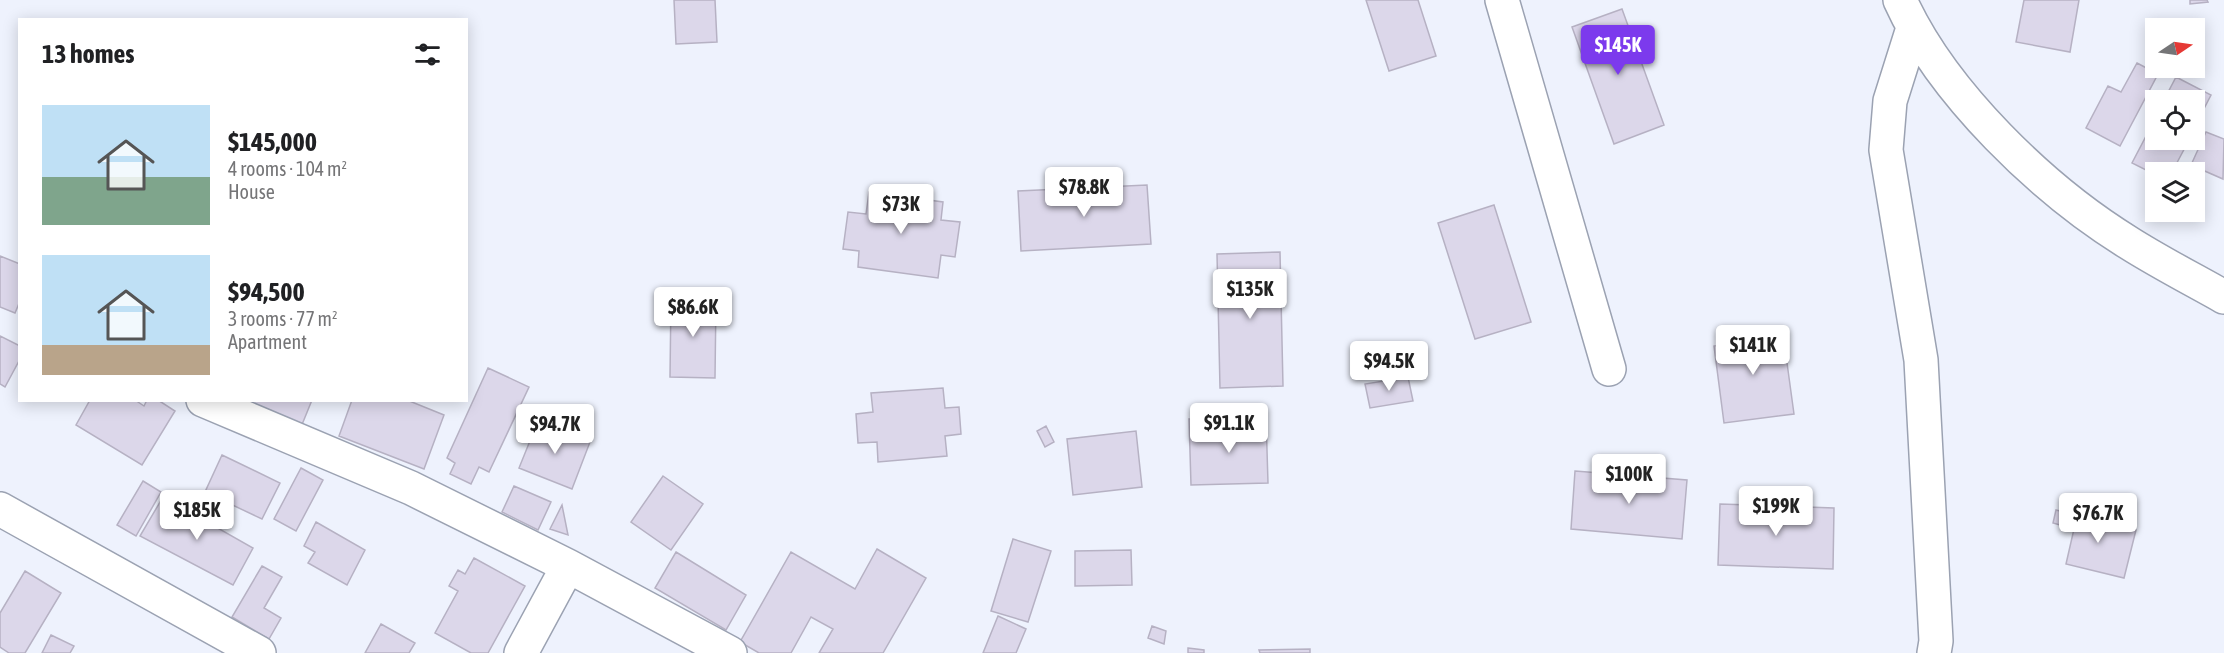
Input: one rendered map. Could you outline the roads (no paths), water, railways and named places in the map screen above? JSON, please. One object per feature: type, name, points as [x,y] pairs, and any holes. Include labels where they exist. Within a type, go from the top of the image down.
[{"type":"street","points":[[1502,0],[1609,369]]},
{"type":"street","points":[[1907,14],[1949,82],[2012,149],[2065,196],[2127,243],[2224,297]]},
{"type":"street","points":[[1907,14],[1890,100],[1886,150],[1921,360],[1928,649]]},
{"type":"street","points":[[208,402],[411,488],[568,566],[730,653]]},
{"type":"street","points":[[0,509],[259,653]]},
{"type":"street","points":[[521,653],[568,566]]}]
